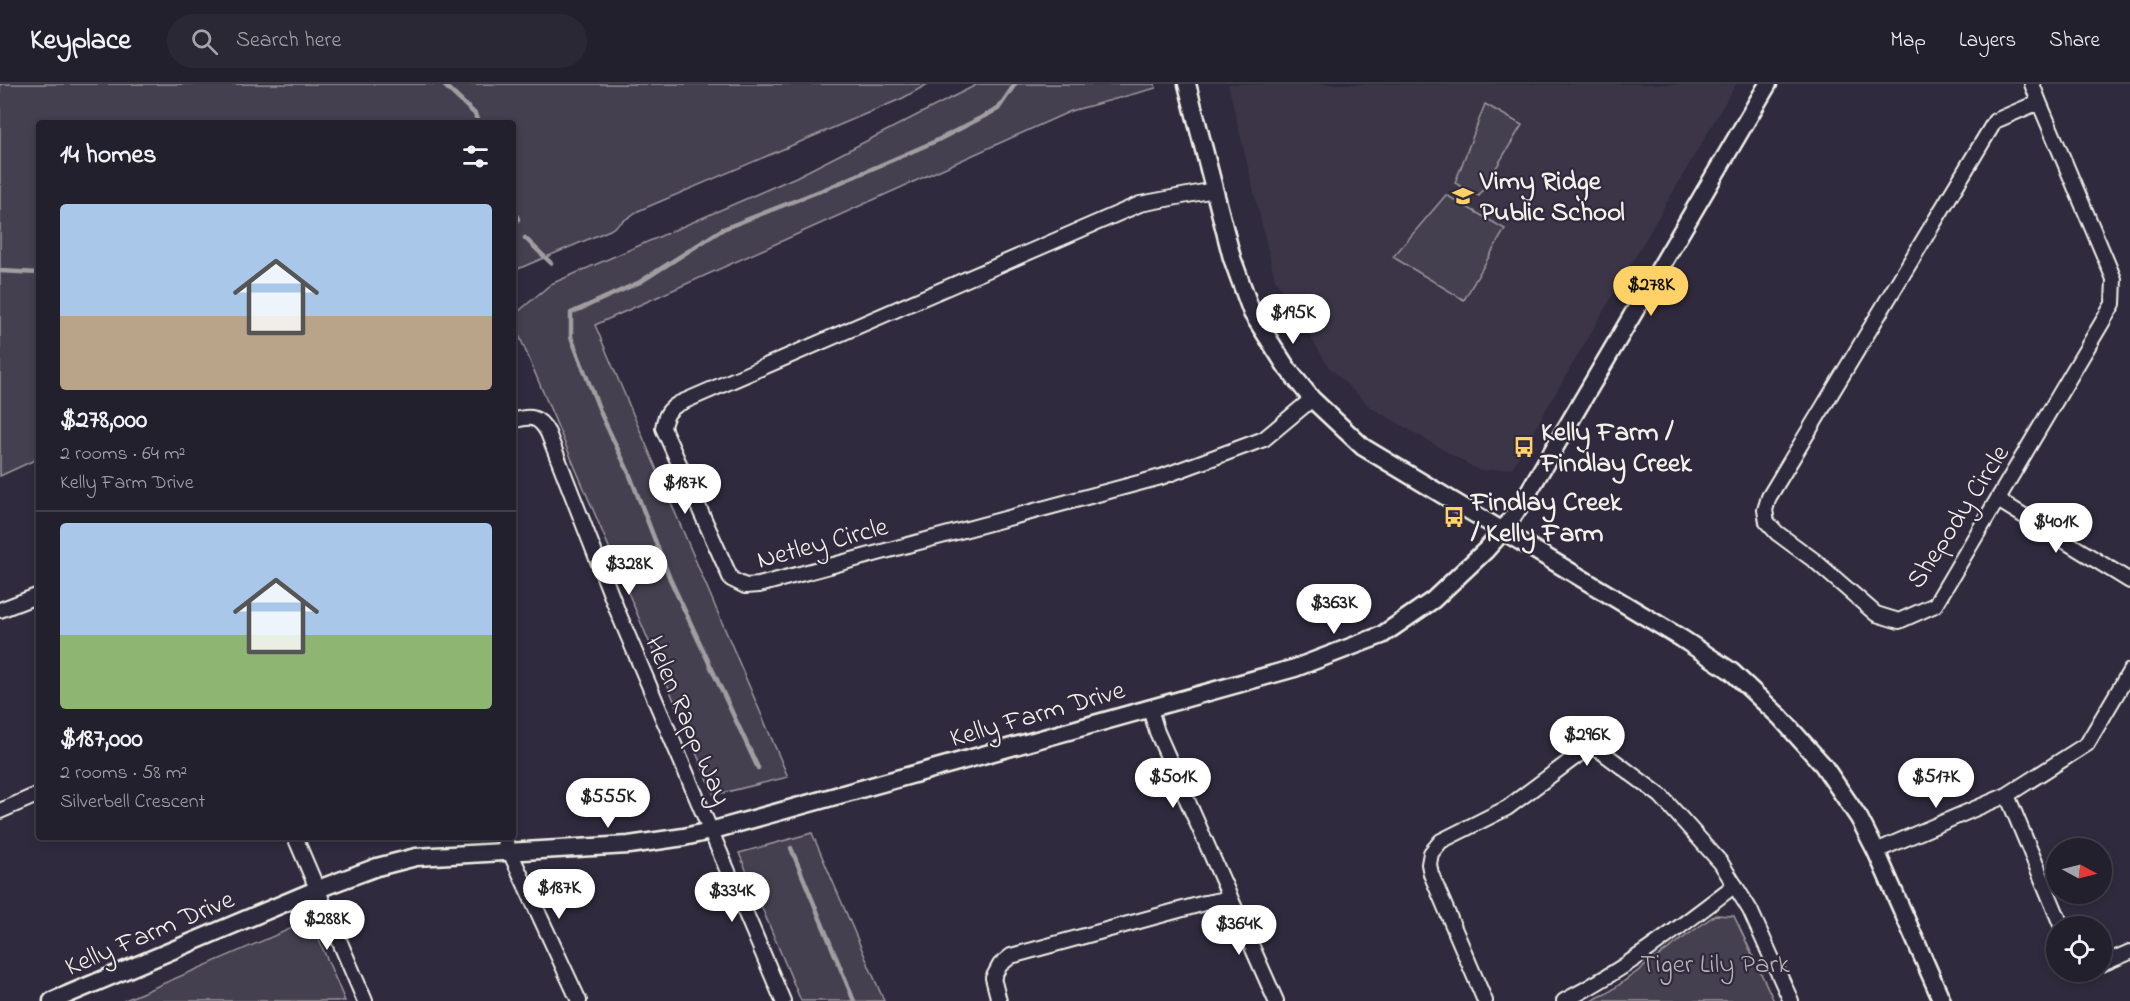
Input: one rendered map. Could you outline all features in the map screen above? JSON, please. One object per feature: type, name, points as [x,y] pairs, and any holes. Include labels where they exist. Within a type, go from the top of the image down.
[{"type":"street","points":[[1187,84],[1232,258],[1252,313],[1287,368],[1312,399],[1363,447],[1614,596],[1731,671],[1780,717],[1823,765],[1859,818],[1876,851],[1942,1001]]},
{"type":"street","name":"Kelly Farm Drive","points":[[52,1001],[318,889],[377,867],[417,857],[507,844],[629,844],[684,837],[710,831],[1295,668],[1382,635],[1433,600],[1503,531],[1525,498],[1768,84]]},
{"type":"street","name":"Shepody Circle","points":[[2032,84],[2114,279],[2113,304],[1935,605],[1899,621],[1876,614],[1815,561],[1777,533],[1767,522],[1765,510],[1769,498],[1995,121],[2039,102]]},
{"type":"street","name":"Netley Circle","points":[[1214,190],[1140,204],[678,404],[670,410],[663,428],[731,579],[744,586],[759,585],[1161,477],[1264,439],[1312,399]]},
{"type":"street","name":"Helen Rapp Way","points":[[516,420],[535,417],[541,421],[548,433],[617,610],[710,831]]},
{"type":"street","points":[[1998,500],[2130,581]]},
{"type":"street","points":[[0,610],[36,596]]},
{"type":"street","points":[[1876,851],[2007,795],[2087,744],[2130,671]]},
{"type":"street","points":[[1150,709],[1157,732],[1276,1001]]},
{"type":"street","points":[[1485,1001],[1431,874],[1429,864],[1431,853],[1441,841],[1507,808],[1588,749],[1598,749],[1661,796],[1721,863],[1750,910],[1791,1001]]},
{"type":"street","points":[[0,810],[36,795]]},
{"type":"street","points":[[2007,795],[2057,916]]},
{"type":"street","points":[[710,831],[783,1001]]},
{"type":"street","points":[[297,840],[365,1001]]},
{"type":"street","points":[[507,844],[579,1001]]},
{"type":"street","points":[[1564,1001],[1602,981],[1664,939],[1735,885]]},
{"type":"street","points":[[999,1001],[993,978],[1000,965],[1011,956],[1230,898]]},
{"type":"street","points":[[2112,960],[2130,952]]},
{"type":"shaded area","name":"Vimy Ridge Public School","points":[[1228,84],[1736,84],[1512,468],[1480,471],[1370,407],[1329,367],[1275,279]]},
{"type":"green space","points":[[0,84],[928,84],[903,98],[638,211],[610,230],[516,270],[516,120],[36,120],[36,459],[0,476]]},
{"type":"green space","points":[[978,84],[1155,84],[1156,88],[1071,111],[595,325],[788,777],[714,795],[516,328],[516,313],[551,284],[796,177]]},
{"type":"green space","points":[[1485,104],[1522,125],[1479,196],[1455,183]]},
{"type":"green space","points":[[1446,195],[1505,229],[1464,300],[1393,257]]},
{"type":"green space","points":[[812,833],[884,1001],[801,1001],[739,853]]},
{"type":"green space","name":"Tiger Lily Park","points":[[1715,915],[1734,916],[1774,1001],[1591,1001],[1609,992]]},
{"type":"green space","points":[[299,925],[316,933],[345,1001],[123,1001]]},
{"type":"waterway","points":[[443,84],[475,114],[477,120]]},
{"type":"waterway","points":[[758,768],[670,579],[629,473],[602,416],[571,337],[571,313],[640,282],[723,229],[830,187],[936,141],[998,109],[1015,84]]},
{"type":"waterway","points":[[516,215],[518,219],[516,222]]},
{"type":"waterway","points":[[525,238],[551,263]]},
{"type":"waterway","points":[[0,271],[36,273]]},
{"type":"waterway","points":[[791,848],[854,1001]]},
{"type":"place","name":"Vimy Ridge Public School","points":[[1463,196]]},
{"type":"place","name":"Kelly Farm / Findlay Creek","points":[[1524,447]]},
{"type":"place","name":"Findlay Creek / Kelly Farm","points":[[1454,517]]}]
